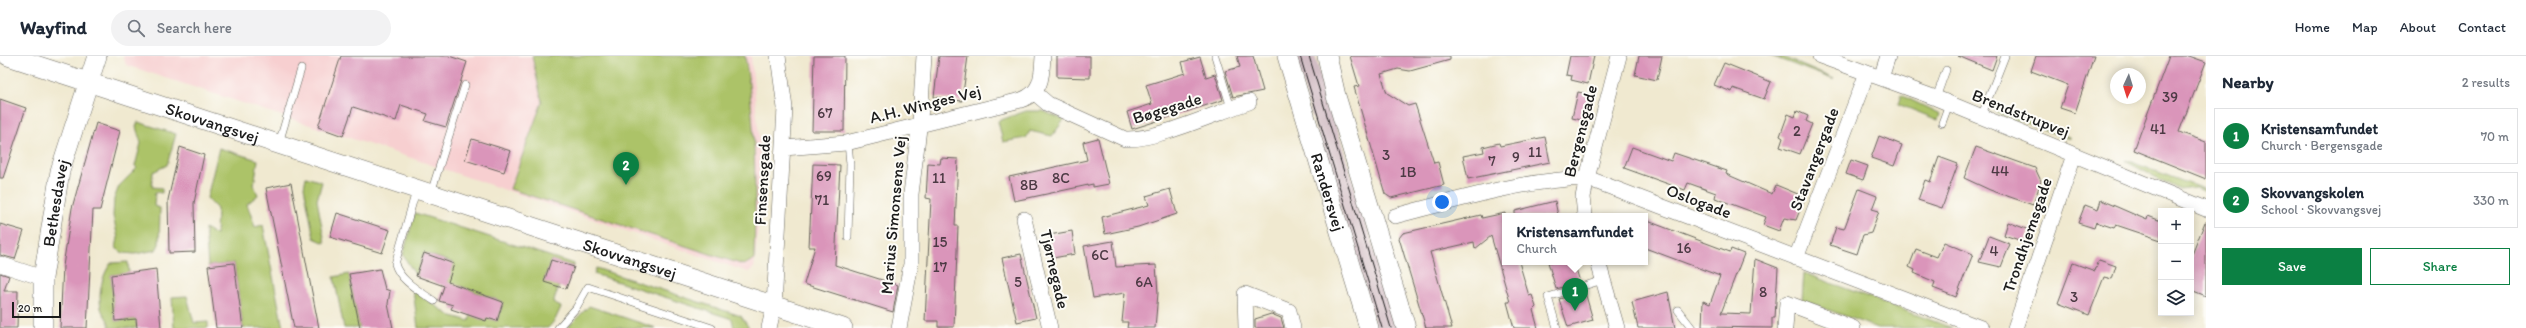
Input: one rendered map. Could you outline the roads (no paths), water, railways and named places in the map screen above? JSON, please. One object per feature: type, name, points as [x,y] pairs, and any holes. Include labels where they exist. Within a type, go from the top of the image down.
[{"type":"street","name":"Bethesdavej","points":[[43,328],[43,278],[60,171],[97,56]]},
{"type":"street","name":"Finsensgade","points":[[769,328],[774,306],[784,148],[785,108],[778,56]]},
{"type":"street","name":"Marius Simonsens Vej","points":[[899,328],[911,264],[910,194],[919,125],[924,56]]},
{"type":"street","points":[[1035,93],[1042,78],[1043,56]]},
{"type":"street","name":"Randersvej","points":[[1287,56],[1369,328]]},
{"type":"street","name":"Randersvej","points":[[1327,56],[1336,96],[1406,328]]},
{"type":"street","name":"Bergensgade","points":[[1585,213],[1583,197],[1587,178],[1619,56]]},
{"type":"street","name":"Brendstrupvej","points":[[1820,56],[1936,98],[2206,209]]},
{"type":"street","name":"Stavangergade","points":[[1796,258],[1874,76],[1888,56]]},
{"type":"street","name":"Skovvangsvej","points":[[13,57],[843,328]]},
{"type":"street","name":"A.H. Winges Vej","points":[[784,148],[822,147],[848,143],[1013,103],[1035,93]]},
{"type":"street","name":"Bøgegade","points":[[1035,93],[1048,104],[1125,139],[1133,139],[1169,130],[1249,102]]},
{"type":"street","name":"Trondhjemsgade","points":[[2015,328],[2074,155]]},
{"type":"street","name":"Oslogade","points":[[1395,216],[1456,200],[1561,179],[1587,178],[1981,328]]},
{"type":"street","name":"Tjørnegade","points":[[1024,219],[1050,328]]},
{"type":"street","points":[[0,264],[43,278]]},
{"type":"street","points":[[1599,265],[1617,328]]},
{"type":"street","points":[[1246,328],[1245,294],[1289,311],[1294,328]]},
{"type":"street","points":[[1785,328],[1786,303],[1853,328]]},
{"type":"lane","points":[[1216,56],[1231,108]]},
{"type":"lane","points":[[1981,117],[2005,56]]},
{"type":"lane","points":[[279,144],[301,69]]},
{"type":"lane","points":[[1936,98],[1946,70]]},
{"type":"lane","points":[[434,301],[404,278],[397,271],[395,264],[466,85]]},
{"type":"lane","points":[[1942,123],[1949,104]]},
{"type":"lane","points":[[848,143],[850,164],[848,237]]},
{"type":"lane","points":[[1557,328],[1548,297],[1603,280]]},
{"type":"lane","points":[[558,328],[576,308],[588,287],[712,328]]},
{"type":"lane","points":[[1678,310],[1692,328]]},
{"type":"tram line","points":[[1300,56],[1382,328]]},
{"type":"tram line","points":[[1309,56],[1391,328]]},
{"type":"place","name":"Skovvangskolen","points":[[626,185]]},
{"type":"place","name":"Kristensamfundet","points":[[1575,311]]}]
